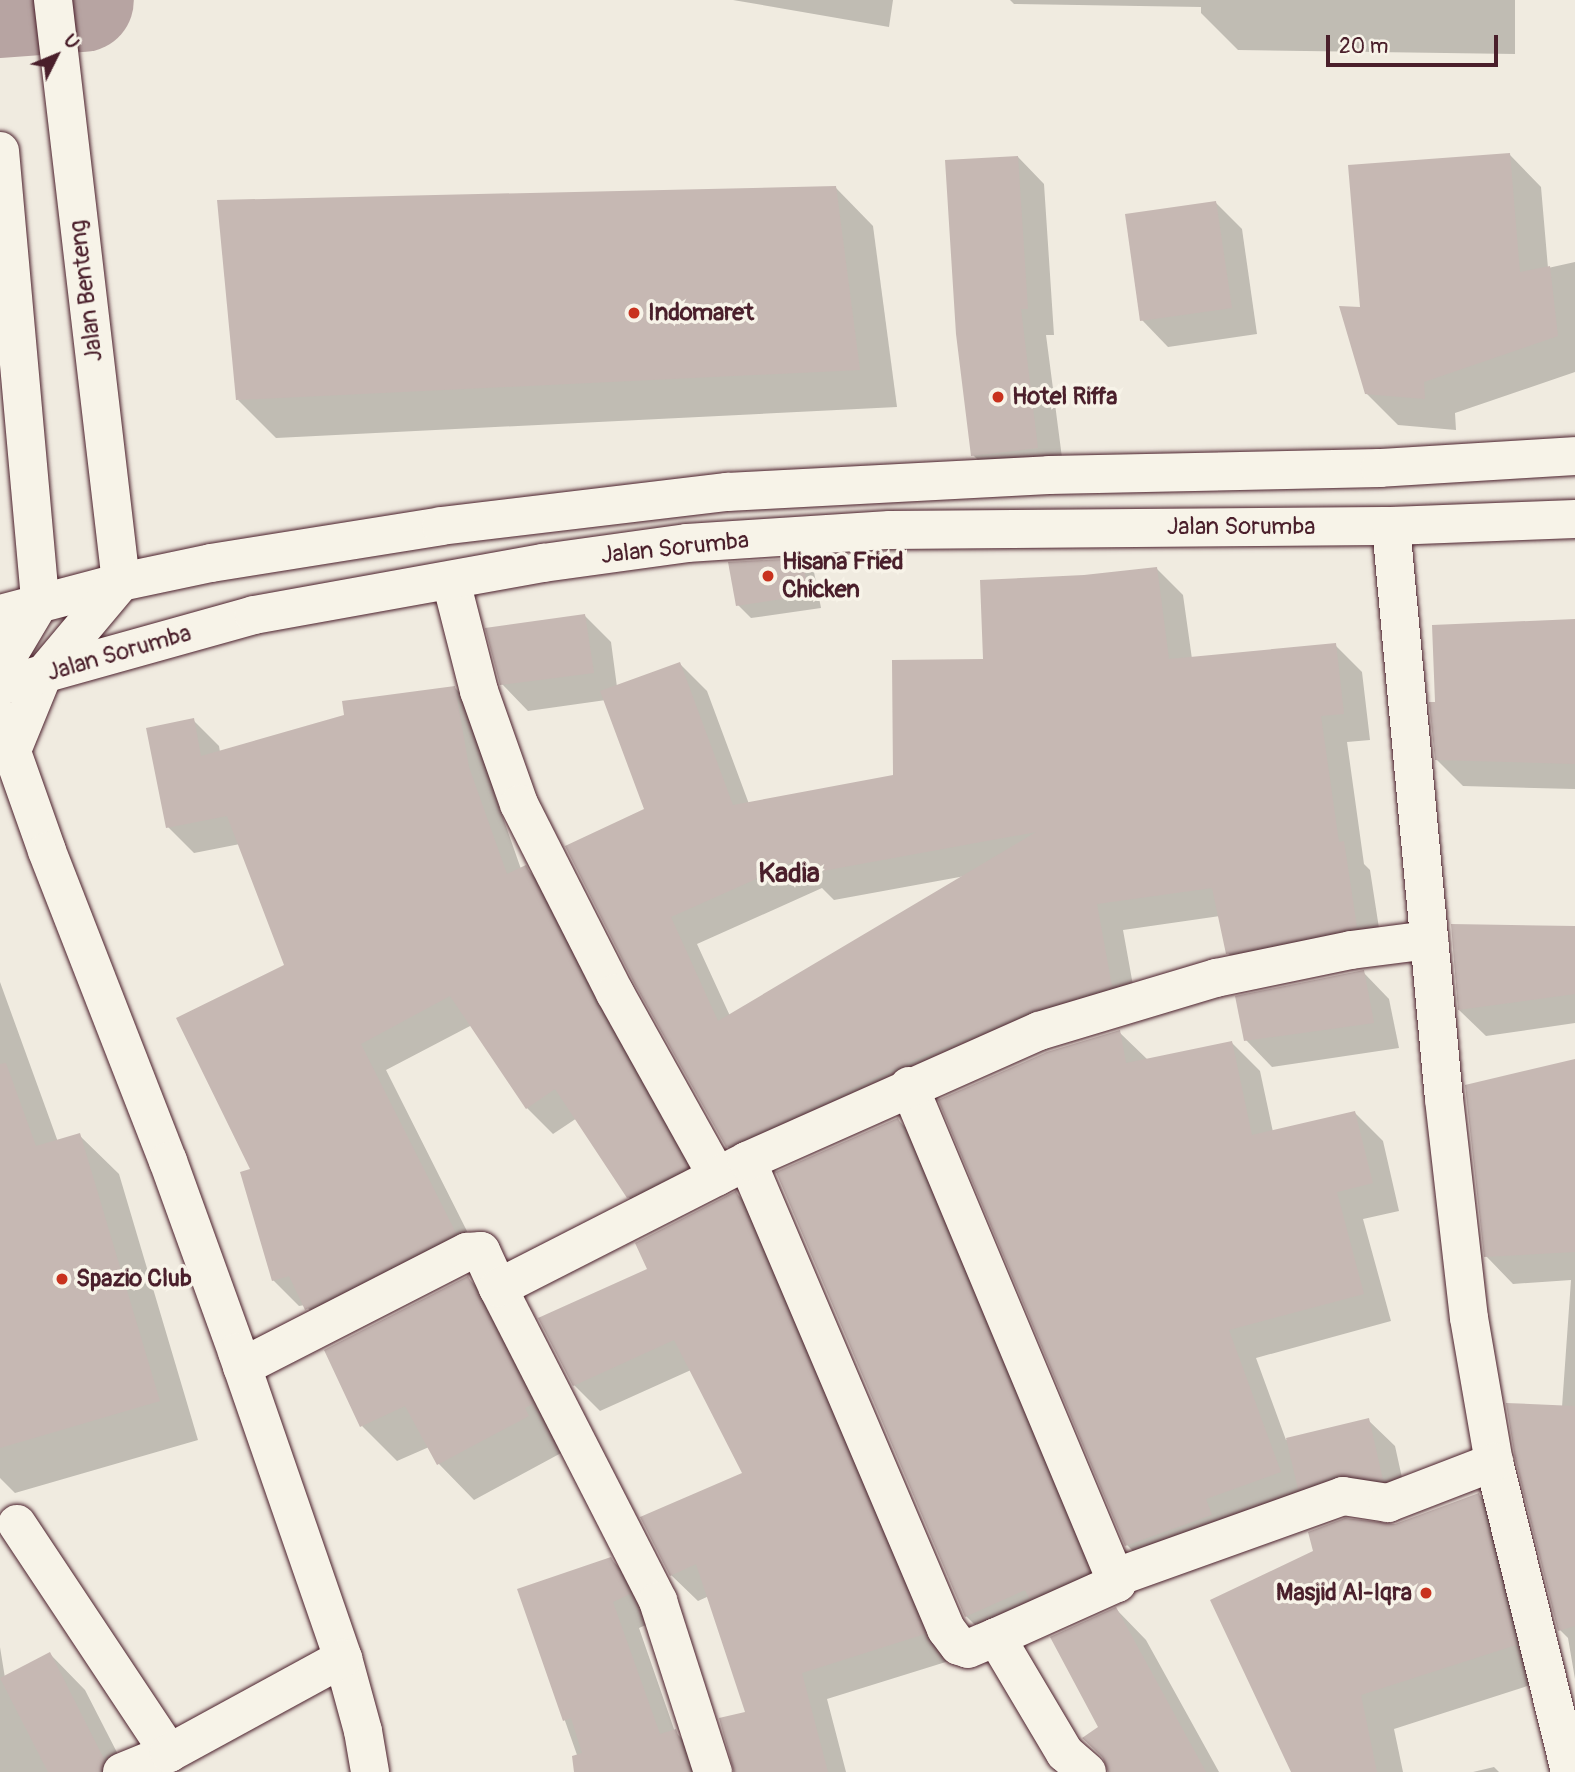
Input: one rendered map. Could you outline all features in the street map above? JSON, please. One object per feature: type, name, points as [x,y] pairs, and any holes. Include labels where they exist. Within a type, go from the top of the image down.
[{"type":"street","name":"Jalan Benteng","points":[[53,0],[121,582]]},
{"type":"street","points":[[0,151],[40,603],[0,669]]},
{"type":"street","name":"Jalan Sorumba","points":[[0,614],[121,582],[211,562],[441,526],[727,492],[1049,475],[1380,468],[1575,456]]},
{"type":"street","name":"Jalan Sorumba","points":[[0,686],[254,615],[687,542],[890,530],[1391,526],[1575,519]]},
{"type":"street","points":[[1391,526],[1429,940],[1469,1318],[1494,1462],[1570,1772]]},
{"type":"street","points":[[451,581],[479,691],[519,804],[615,993],[732,1169],[946,1629],[959,1646],[968,1649],[1116,1583],[909,1086]]},
{"type":"street","points":[[121,582],[43,675],[6,733],[47,851],[168,1161],[242,1367],[342,1658],[363,1731],[370,1772]]},
{"type":"street","points":[[498,1288],[732,1169],[909,1086],[1039,1031],[1216,978],[1351,950],[1429,940]]},
{"type":"street","points":[[242,1367],[467,1252],[481,1251],[658,1601],[713,1772]]},
{"type":"street","points":[[1114,1578],[1343,1496],[1388,1503],[1494,1462]]},
{"type":"street","points":[[18,1524],[169,1753]]},
{"type":"street","points":[[996,1637],[1065,1753],[1087,1772]]},
{"type":"street","points":[[122,1772],[169,1753],[342,1658]]},
{"type":"building","points":[[1510,153],[1520,272],[1550,266],[1558,336],[1424,382],[1425,399],[1365,394],[1339,306],[1360,307],[1348,165]]},
{"type":"building","points":[[1018,156],[1028,309],[1021,309],[1038,448],[971,456],[956,334],[945,160]]},
{"type":"building","points":[[836,186],[860,370],[236,400],[217,200]]},
{"type":"building","points":[[1216,201],[1232,308],[1140,321],[1125,214]]},
{"type":"building","name":"Hisana Fried Chicken","points":[[802,558],[809,595],[736,606],[728,562]]},
{"type":"building","points":[[1157,567],[1169,659],[1336,643],[1344,714],[1321,716],[1339,842],[1344,841],[1357,927],[1226,954],[1212,888],[1097,904],[1112,986],[1030,1011],[900,1066],[726,1147],[634,983],[565,846],[644,809],[600,691],[680,662],[733,805],[893,775],[892,660],[983,659],[980,580],[1084,575]],"holes":[[[1036,832],[718,1021],[671,917],[803,858],[806,874]]]},
{"type":"building","points":[[585,614],[594,673],[500,685],[485,628]]},
{"type":"building","points":[[1575,619],[1575,764],[1435,760],[1429,702],[1435,702],[1432,625]]},
{"type":"building","points":[[455,686],[469,767],[507,874],[526,865],[595,1003],[687,1167],[627,1198],[555,1089],[526,1109],[450,996],[361,1044],[456,1233],[305,1310],[289,1276],[272,1281],[240,1172],[250,1169],[176,1018],[284,965],[227,816],[166,828],[146,728],[194,718],[201,756],[344,715],[342,701]]},
{"type":"building","points":[[1451,924],[1575,926],[1575,994],[1458,1010]]},
{"type":"building","points":[[1364,970],[1374,1023],[1244,1041],[1235,996]]},
{"type":"building","points":[[1120,1030],[1126,1063],[1232,1041],[1252,1135],[1355,1111],[1373,1183],[1337,1192],[1364,1294],[1229,1330],[1281,1472],[1206,1499],[1212,1515],[1125,1546],[938,1100],[1047,1052]]},
{"type":"building","points":[[1575,1059],[1575,1252],[1484,1257],[1465,1085]]},
{"type":"building","name":"Spazio Club","points":[[6,1063],[36,1146],[80,1133],[160,1401],[0,1448],[0,1064]]},
{"type":"building","points":[[898,1118],[1089,1572],[1029,1598],[1025,1590],[965,1617],[776,1172]]},
{"type":"building","points":[[736,1191],[925,1634],[802,1673],[828,1772],[734,1772],[719,1718],[745,1712],[696,1564],[670,1576],[640,1517],[742,1473],[674,1340],[573,1386],[538,1318],[647,1269],[635,1243]]},
{"type":"building","points":[[468,1276],[533,1404],[525,1408],[529,1416],[437,1465],[405,1406],[360,1427],[324,1350]]},
{"type":"building","points":[[1506,1403],[1575,1406],[1575,1626],[1558,1631],[1515,1458]]},
{"type":"building","points":[[1369,1418],[1383,1480],[1336,1475],[1298,1489],[1286,1438]]},
{"type":"building","points":[[1479,1493],[1516,1645],[1361,1695],[1377,1772],[1291,1772],[1210,1600],[1313,1551],[1308,1532],[1345,1518],[1395,1524]]},
{"type":"building","points":[[611,1557],[630,1594],[613,1602],[660,1734],[676,1729],[690,1772],[574,1772],[572,1756],[582,1753],[571,1718],[563,1721],[517,1589]]},
{"type":"building","points":[[1116,1607],[1206,1772],[1108,1772],[1102,1756],[1082,1738],[1098,1727],[1050,1637]]},
{"type":"building","points":[[50,1652],[104,1759],[101,1772],[48,1772],[0,1678]]},
{"type":"waterway","points":[[0,6],[82,0]]},
{"type":"place","name":"Indomaret","points":[[634,313]]},
{"type":"place","name":"Hotel Riffa","points":[[998,397]]},
{"type":"place","name":"Hisana Fried Chicken","points":[[768,576]]},
{"type":"place","name":"Spazio Club","points":[[62,1279]]},
{"type":"place","name":"Masjid Al-Iqra","points":[[1426,1593]]},
{"type":"district","name":"Kadia","points":[[789,874]]}]
